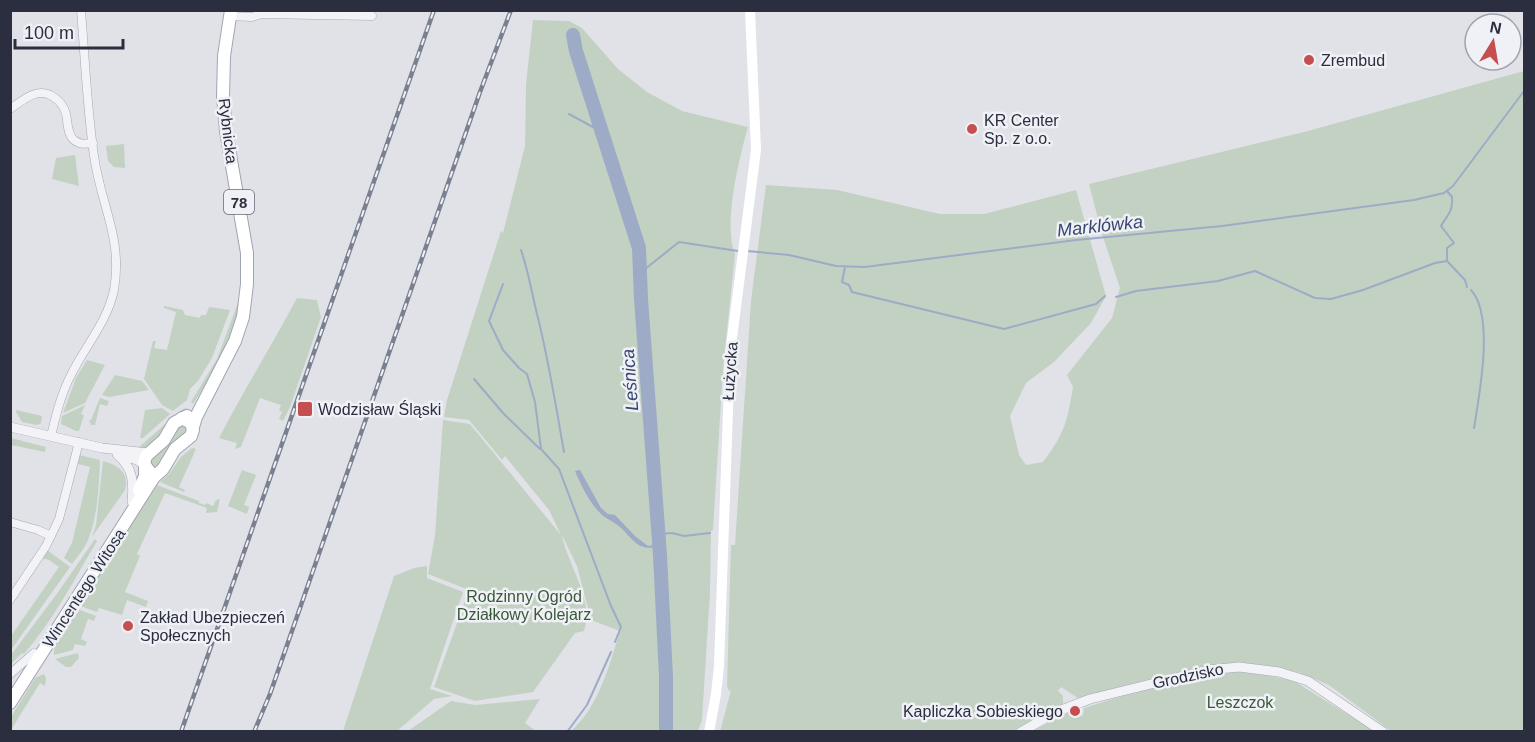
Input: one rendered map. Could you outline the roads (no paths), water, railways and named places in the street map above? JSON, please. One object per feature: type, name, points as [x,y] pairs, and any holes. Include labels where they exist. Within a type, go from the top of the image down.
[{"type":"main road","name":"Łużycka","points":[[709,732],[719,666],[730,354],[756,150],[750,10]]},
{"type":"main road","name":"Rybnicka","points":[[193,427],[235,341],[243,317],[248,284],[247,253],[226,131],[223,97],[224,56],[231,13]]},
{"type":"main road","name":"Rybnicka","points":[[182,418],[190,413],[211,387]]},
{"type":"main road","points":[[182,418],[190,421],[193,427]]},
{"type":"main road","name":"78","points":[[182,418],[174,423],[148,465],[163,469],[175,449],[191,436],[193,427]]},
{"type":"main road","name":"Wincentego Witosa","points":[[10,690],[132,502],[141,486],[148,465]]},
{"type":"main road","name":"Wincentego Witosa","points":[[10,703],[148,465]]},
{"type":"street","points":[[51,436],[65,388],[104,320],[112,298],[115,280],[117,249],[97,172],[81,10]]},
{"type":"street","points":[[231,13],[252,17],[258,12],[372,16]]},
{"type":"street","points":[[10,109],[31,95],[47,93],[57,99],[66,111],[69,133],[73,140],[83,144],[93,143]]},
{"type":"street","points":[[10,427],[102,448],[148,465]]},
{"type":"street","points":[[10,600],[51,536],[62,510],[79,442]]},
{"type":"street","points":[[102,448],[148,465]]},
{"type":"street","points":[[117,454],[132,475],[132,502]]},
{"type":"street","points":[[10,522],[51,536]]},
{"type":"street","points":[[10,674],[34,653]]},
{"type":"street","name":"Grodzisko","points":[[1021,732],[1056,712],[1090,699],[1208,670],[1239,667],[1269,669],[1308,681],[1383,732]]},
{"type":"water","points":[[580,470],[601,508],[608,514],[615,515],[648,546],[659,544],[659,547],[641,546],[600,513],[589,499],[575,471]]},
{"type":"waterway","name":"Leśnica","points":[[573,35],[576,51],[639,248],[660,555],[666,677],[666,732]]},
{"type":"waterway","name":"Marklówka","points":[[747,251],[789,255],[836,266],[865,267],[1076,240],[1222,226],[1414,200],[1444,193],[1453,186],[1524,91]]},
{"type":"waterway","points":[[569,114],[602,132]]},
{"type":"waterway","points":[[1447,191],[1452,197],[1452,206],[1441,226],[1454,243],[1447,248],[1447,261],[1465,280],[1467,287]]},
{"type":"waterway","name":"Marklówka","points":[[640,273],[679,242],[738,251]]},
{"type":"waterway","points":[[521,250],[546,351],[564,452]]},
{"type":"waterway","points":[[1116,297],[1136,291],[1218,281],[1255,271],[1315,298],[1331,299],[1363,290],[1435,263],[1447,261]]},
{"type":"waterway","points":[[845,267],[842,282],[849,285],[852,292],[1004,329],[1096,304],[1105,296]]},
{"type":"waterway","points":[[503,284],[489,321],[503,350],[527,374],[535,402],[541,449],[559,469],[621,627],[615,642]]},
{"type":"waterway","points":[[1471,290],[1478,302],[1484,337],[1482,377],[1474,428]]},
{"type":"waterway","points":[[474,379],[503,413],[540,449]]},
{"type":"waterway","points":[[659,534],[672,533],[684,536],[710,533]]},
{"type":"waterway","points":[[567,732],[587,705],[611,652]]},
{"type":"railway","points":[[181,732],[434,10]]},
{"type":"railway","points":[[254,732],[270,694],[480,92],[511,10]]},
{"type":"place","name":"Zrembud","points":[[1309,60]]},
{"type":"place","name":"KR Center Sp. z o.o.","points":[[972,129]]},
{"type":"place","name":"Wodzisław Śląski","points":[[305,409]]},
{"type":"place","name":"Zakład Ubezpieczeń Społecznych","points":[[128,626]]},
{"type":"place","name":"Kapliczka Sobieskiego","points":[[1075,711]]},
{"type":"park label","name":"Rodzinny Ogród Działkowy Kolejarz","points":[[524,605]]},
{"type":"park label","name":"Leszczok","points":[[1240,702]]}]
